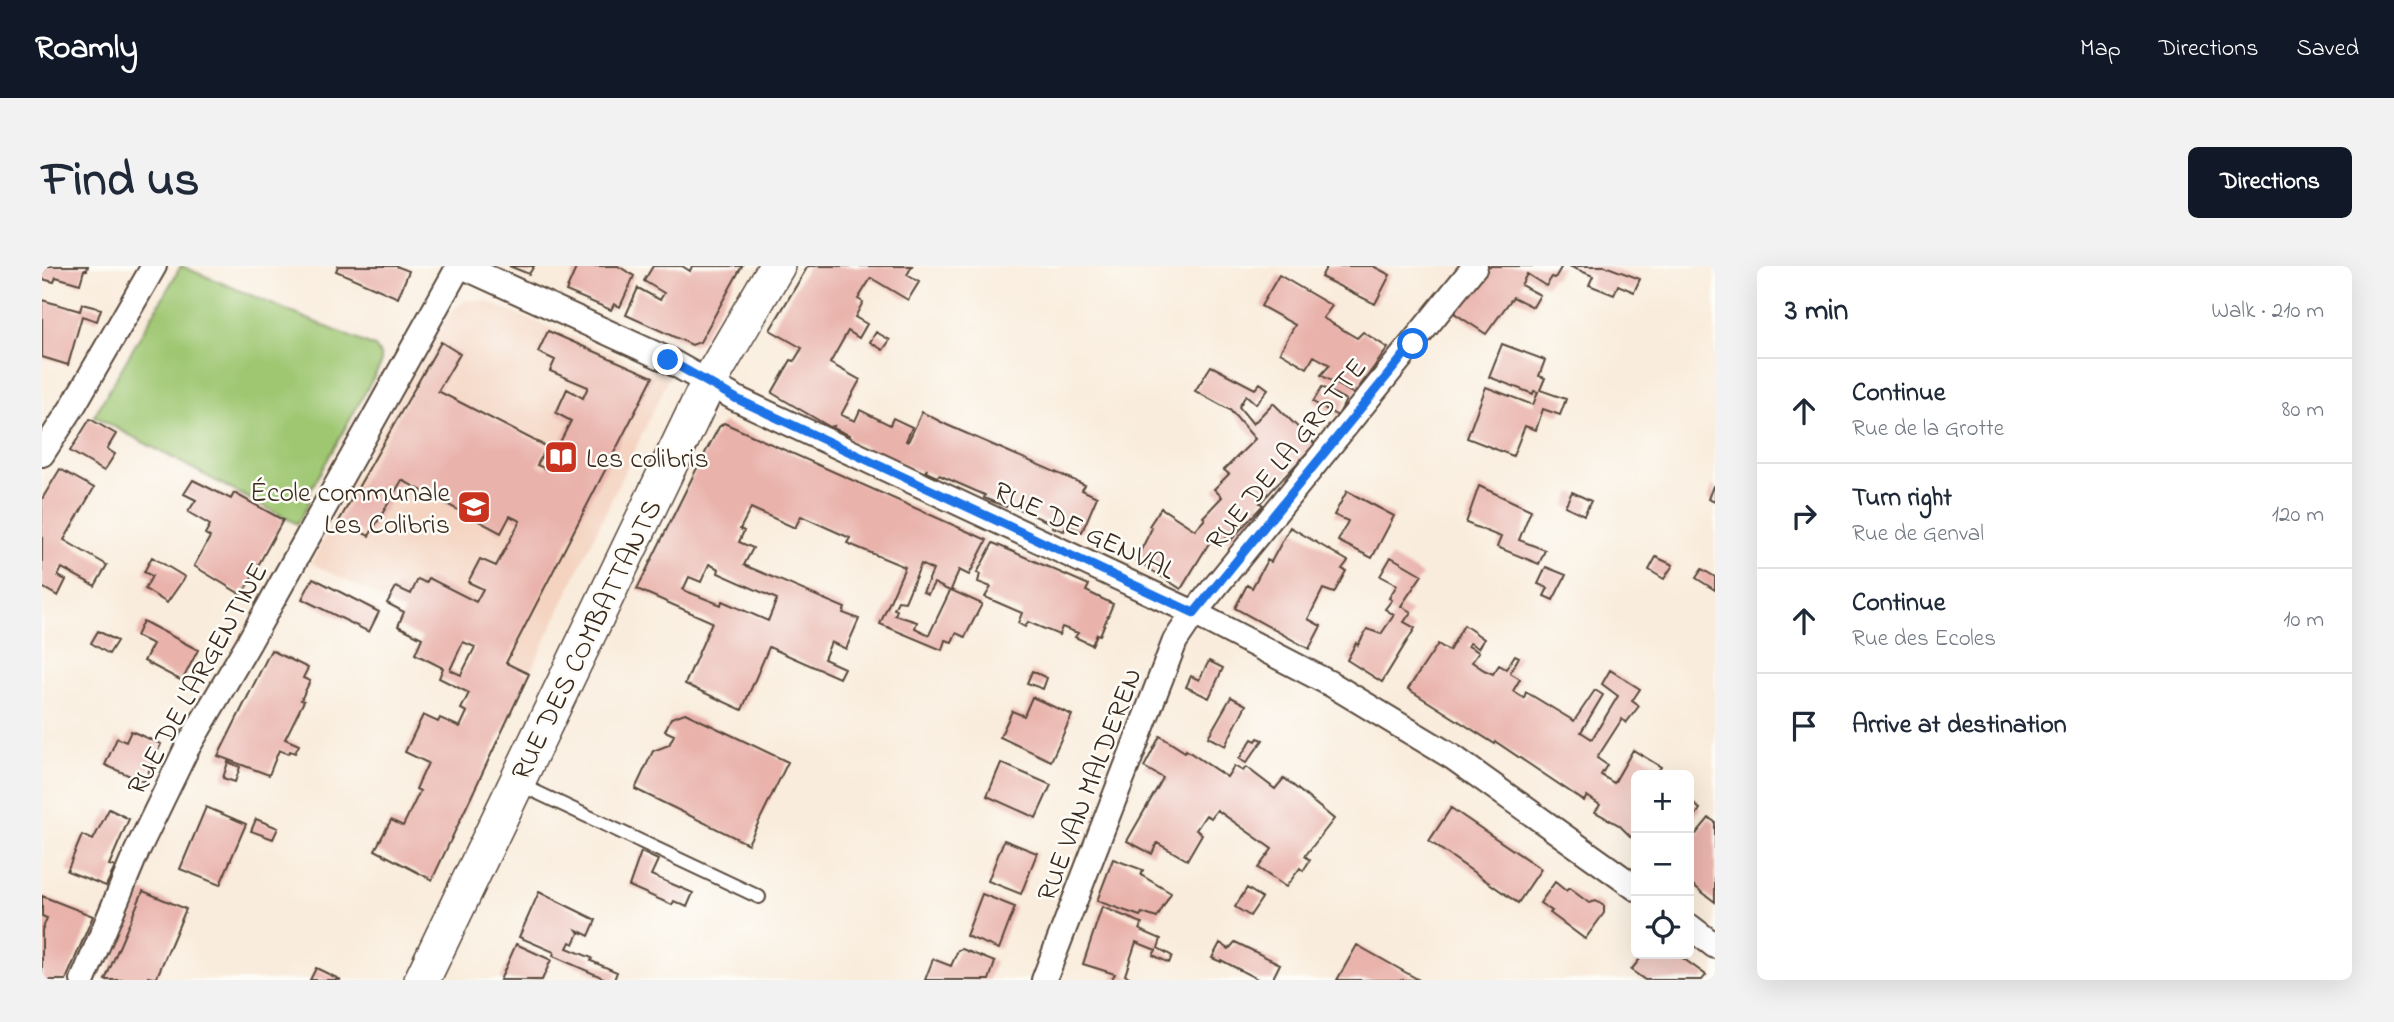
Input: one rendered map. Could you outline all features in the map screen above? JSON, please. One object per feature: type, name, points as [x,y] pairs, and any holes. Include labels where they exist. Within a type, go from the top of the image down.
[{"type":"main road","name":"RUE DES COMBATTANTS","points":[[422,980],[709,382],[776,266]]},
{"type":"street","points":[[42,454],[154,266]]},
{"type":"street","name":"RUE DE GENVAL","points":[[460,266],[668,360],[737,399],[1194,613],[1331,684],[1454,758],[1631,884]]},
{"type":"street","name":"RUE DE L'ARGENTINE","points":[[83,980],[136,853],[186,750],[248,645],[460,266]]},
{"type":"street","name":"RUE DE LA GROTTE","points":[[1194,613],[1475,266]]},
{"type":"street","name":"RUE VAN MALDEREN","points":[[1044,980],[1175,641],[1194,613]]},
{"type":"street","points":[[1694,930],[1715,946]]},
{"type":"lane","points":[[516,783],[759,897]]},
{"type":"shaded area","name":"École communale Les Colibris","points":[[467,300],[486,301],[669,377],[530,673],[311,563],[442,322],[452,310]]},
{"type":"green space","points":[[181,266],[375,347],[381,356],[381,364],[310,491],[308,505],[297,524],[94,416]]},
{"type":"building","points":[[42,266],[88,266],[80,284],[56,277],[54,282],[42,279]]},
{"type":"building","points":[[338,266],[396,266],[409,271],[398,298],[336,271]]},
{"type":"building","points":[[509,266],[534,266],[529,274]]},
{"type":"building","points":[[577,266],[618,266],[634,276],[620,307],[614,304],[611,310],[566,291]]},
{"type":"building","points":[[653,266],[682,266],[690,271],[692,266],[742,266],[700,342],[692,345],[626,315],[638,288],[660,300],[664,293],[644,281]]},
{"type":"building","points":[[808,266],[912,266],[907,275],[919,282],[908,300],[871,278],[858,299],[863,302],[855,317],[867,324],[859,338],[848,331],[830,363],[860,380],[841,415],[855,421],[860,410],[890,425],[893,418],[912,427],[906,441],[908,442],[922,412],[1085,485],[1082,490],[1097,497],[1082,532],[1067,525],[1064,531],[1052,527],[1053,524],[1007,504],[1006,507],[984,498],[985,495],[939,475],[937,477],[926,472],[927,469],[924,473],[848,439],[849,435],[772,393],[791,360],[794,361],[802,348],[770,330]]},
{"type":"building","points":[[1327,266],[1373,266],[1390,275],[1375,304],[1321,277]]},
{"type":"building","points":[[1488,266],[1562,266],[1546,286],[1527,274],[1521,285],[1540,295],[1533,307],[1513,297],[1486,334],[1454,313]]},
{"type":"building","points":[[1569,266],[1605,266],[1640,279],[1634,292],[1618,285],[1614,295],[1589,285],[1593,276]]},
{"type":"building","points":[[1279,275],[1332,306],[1323,318],[1357,338],[1363,332],[1388,348],[1354,394],[1321,375],[1330,365],[1314,356],[1307,368],[1280,352],[1295,325],[1261,306]]},
{"type":"building","points":[[42,300],[80,311],[82,304],[101,309],[97,321],[82,316],[68,365],[42,357]]},
{"type":"building","points":[[548,331],[653,377],[506,663],[529,674],[432,880],[375,850],[391,820],[403,826],[420,791],[416,789],[428,763],[405,752],[423,715],[438,722],[440,718],[460,727],[467,712],[461,709],[469,693],[439,678],[443,668],[415,654],[422,638],[398,626],[404,612],[387,603],[396,587],[411,594],[418,579],[426,583],[429,578],[476,602],[483,589],[468,582],[480,559],[496,566],[520,521],[510,516],[501,533],[402,480],[369,536],[339,521],[441,342],[460,354],[438,391],[547,447],[537,465],[546,469],[571,421],[556,413],[567,389],[583,398],[588,387],[550,371],[555,360],[538,352]],"holes":[[[463,642],[475,647],[461,675],[450,670]]]},
{"type":"building","points":[[876,332],[890,340],[883,350],[870,342]]},
{"type":"building","points":[[1502,344],[1545,360],[1539,376],[1545,378],[1540,390],[1566,399],[1560,415],[1543,409],[1536,430],[1525,426],[1513,456],[1467,438],[1486,387],[1533,405],[1538,392],[1534,391],[1533,394],[1489,377]]},
{"type":"building","points":[[1211,366],[1255,389],[1260,383],[1268,389],[1256,404],[1246,395],[1239,407],[1253,424],[1273,403],[1315,444],[1260,503],[1263,505],[1230,541],[1226,538],[1218,545],[1211,540],[1181,589],[1136,560],[1152,528],[1149,526],[1161,508],[1195,530],[1222,497],[1214,489],[1229,474],[1224,470],[1255,439],[1230,410],[1195,391]]},
{"type":"building","points":[[1322,387],[1346,400],[1338,416],[1313,402]]},
{"type":"building","points":[[90,419],[116,434],[107,449],[115,454],[104,471],[70,451]]},
{"type":"building","points":[[724,423],[987,540],[969,575],[959,570],[951,590],[982,604],[965,637],[956,633],[952,642],[945,640],[942,650],[880,624],[905,567],[847,543],[850,538],[801,516],[795,528],[751,508],[740,529],[744,531],[739,542],[753,548],[744,565],[845,608],[843,613],[859,619],[846,649],[831,642],[824,659],[844,668],[839,678],[769,647],[742,710],[685,684],[712,622],[637,589],[719,427]],"holes":[[[709,564],[719,569],[718,573],[777,599],[768,621],[722,601],[721,605],[683,590],[689,577],[701,582]],[[921,564],[933,570],[923,592],[928,594],[934,583],[950,591],[929,635],[915,628],[917,622],[895,615],[897,610],[894,609],[898,601],[905,602]]]},
{"type":"building","points":[[60,469],[94,488],[64,540],[107,565],[95,586],[62,568],[58,576],[66,580],[58,596],[42,587],[42,499]]},
{"type":"building","points":[[193,480],[231,499],[234,493],[283,520],[242,595],[194,566],[210,537],[205,534],[210,525],[188,512],[196,500],[184,494]]},
{"type":"building","points":[[1479,486],[1531,510],[1519,540],[1545,550],[1539,564],[1497,547],[1501,537],[1466,523]]},
{"type":"building","points":[[1713,486],[1715,487],[1715,502],[1708,499]]},
{"type":"building","points":[[1347,491],[1394,516],[1372,558],[1338,541],[1348,521],[1334,515]]},
{"type":"building","points":[[1572,492],[1591,501],[1584,515],[1565,506]]},
{"type":"building","points":[[1290,527],[1348,561],[1342,569],[1346,571],[1334,593],[1323,589],[1308,619],[1321,626],[1309,649],[1235,608],[1247,585],[1252,588],[1267,560],[1271,562]]},
{"type":"building","points":[[993,543],[1089,585],[1086,591],[1113,604],[1100,635],[1097,634],[1092,645],[1075,637],[1078,633],[1062,627],[1059,635],[1028,622],[1025,627],[1018,623],[1022,613],[985,597],[991,587],[978,582],[980,574],[977,573]]},
{"type":"building","points":[[152,557],[185,577],[167,603],[145,589],[152,576],[144,572]]},
{"type":"building","points":[[1391,557],[1422,575],[1401,606],[1411,612],[1404,622],[1415,628],[1382,682],[1347,660],[1367,629],[1381,634],[1394,615],[1385,609],[1392,600],[1389,598],[1397,585],[1380,576]]},
{"type":"building","points":[[1656,557],[1673,565],[1664,579],[1649,570]]},
{"type":"building","points":[[1546,567],[1566,575],[1553,600],[1544,596],[1548,588],[1538,584]]},
{"type":"building","points":[[1702,569],[1715,577],[1715,590],[1696,578]]},
{"type":"building","points":[[313,578],[379,612],[369,632],[302,599]]},
{"type":"building","points":[[143,621],[198,650],[182,681],[144,661],[153,644],[136,636]]},
{"type":"building","points":[[1464,625],[1484,639],[1478,648],[1470,643],[1468,646],[1479,652],[1472,662],[1493,674],[1499,665],[1506,669],[1515,655],[1519,657],[1510,673],[1520,679],[1513,691],[1524,698],[1526,692],[1574,721],[1595,690],[1603,695],[1581,732],[1592,739],[1618,696],[1602,684],[1610,670],[1640,689],[1632,701],[1639,706],[1626,723],[1622,719],[1597,758],[1607,765],[1601,775],[1614,783],[1633,750],[1661,767],[1659,770],[1631,770],[1631,837],[1619,825],[1595,812],[1600,805],[1587,796],[1584,801],[1496,742],[1495,744],[1408,689],[1438,644],[1449,651]]},
{"type":"building","points":[[98,631],[117,641],[109,654],[91,643]]},
{"type":"building","points":[[271,650],[308,668],[303,678],[310,681],[301,700],[304,701],[285,739],[299,745],[295,753],[290,751],[288,754],[279,750],[269,775],[218,756]]},
{"type":"building","points":[[1209,661],[1223,668],[1209,698],[1186,687],[1191,676],[1199,680]]},
{"type":"building","points":[[1032,671],[1047,678],[1043,689],[1027,683]]},
{"type":"building","points":[[1032,697],[1072,715],[1051,761],[1000,737],[1012,711],[1024,716]]},
{"type":"building","points":[[1231,697],[1246,705],[1225,746],[1208,737]]},
{"type":"building","points":[[685,713],[788,762],[748,844],[635,789],[653,751],[669,745],[674,735],[665,731],[671,718]]},
{"type":"building","points":[[131,731],[161,744],[144,782],[105,765],[117,738],[126,742]]},
{"type":"building","points":[[1160,736],[1227,777],[1234,766],[1243,771],[1246,767],[1275,789],[1284,778],[1334,819],[1305,856],[1310,860],[1303,871],[1300,868],[1286,887],[1258,868],[1272,849],[1217,810],[1211,818],[1206,815],[1196,830],[1202,834],[1187,860],[1157,843],[1152,854],[1127,841],[1163,778],[1144,767]]},
{"type":"building","points":[[1258,738],[1263,740],[1246,763],[1239,759],[1252,739],[1256,741]]},
{"type":"building","points":[[228,762],[240,767],[235,782],[223,778]]},
{"type":"building","points":[[1001,763],[1051,785],[1036,818],[987,796]]},
{"type":"building","points":[[1694,804],[1700,809],[1694,818]]},
{"type":"building","points":[[206,807],[246,824],[220,885],[180,869]]},
{"type":"building","points":[[1451,808],[1541,869],[1518,903],[1429,841]]},
{"type":"building","points":[[109,809],[129,819],[109,865],[115,867],[106,886],[67,871],[82,835],[93,840]]},
{"type":"building","points":[[1709,818],[1715,822],[1715,902],[1694,886],[1694,833],[1696,834]]},
{"type":"building","points":[[256,819],[278,828],[273,839],[251,831]]},
{"type":"building","points":[[1004,840],[1037,853],[1021,894],[988,881]]},
{"type":"building","points":[[641,852],[658,860],[651,875],[693,893],[687,907],[674,901],[672,905],[629,886]]},
{"type":"building","points":[[1113,859],[1143,870],[1141,875],[1171,893],[1157,918],[1142,913],[1140,916],[1097,901]]},
{"type":"building","points":[[1555,882],[1566,891],[1569,888],[1589,903],[1596,901],[1604,906],[1604,913],[1585,939],[1540,903]]},
{"type":"building","points":[[1247,888],[1262,898],[1250,916],[1235,907]]},
{"type":"building","points":[[143,891],[186,909],[156,979],[148,977],[147,980],[105,980]]},
{"type":"building","points":[[539,892],[596,920],[589,936],[577,930],[579,933],[574,944],[570,942],[567,948],[617,972],[614,980],[608,980],[553,956],[554,952],[519,937]]},
{"type":"building","points":[[982,894],[1015,907],[999,949],[966,936]]},
{"type":"building","points":[[42,896],[93,916],[66,980],[42,980],[42,930],[47,918],[42,916]]},
{"type":"building","points":[[1102,907],[1142,923],[1140,930],[1161,939],[1158,948],[1172,956],[1169,963],[1153,955],[1156,950],[1136,942],[1125,975],[1135,980],[1111,980],[1115,974],[1083,964]]},
{"type":"building","points":[[1235,942],[1280,964],[1272,980],[1259,980],[1212,958],[1220,943],[1229,949]]},
{"type":"building","points":[[516,944],[551,960],[542,980],[500,980]]},
{"type":"building","points":[[1357,945],[1419,980],[1337,980]]},
{"type":"building","points":[[962,949],[995,962],[989,980],[925,980],[933,959],[951,966],[958,950]]},
{"type":"building","points":[[1640,959],[1684,959],[1706,975],[1702,980],[1645,980],[1631,970]]},
{"type":"building","points":[[316,968],[341,980],[310,980]]},
{"type":"place","name":"Les colibris","points":[[561,457]]},
{"type":"place","name":"École communale Les Colibris","points":[[474,507]]},
{"type":"route","points":[[668,360],[737,399],[1194,613],[1413,344]]}]
